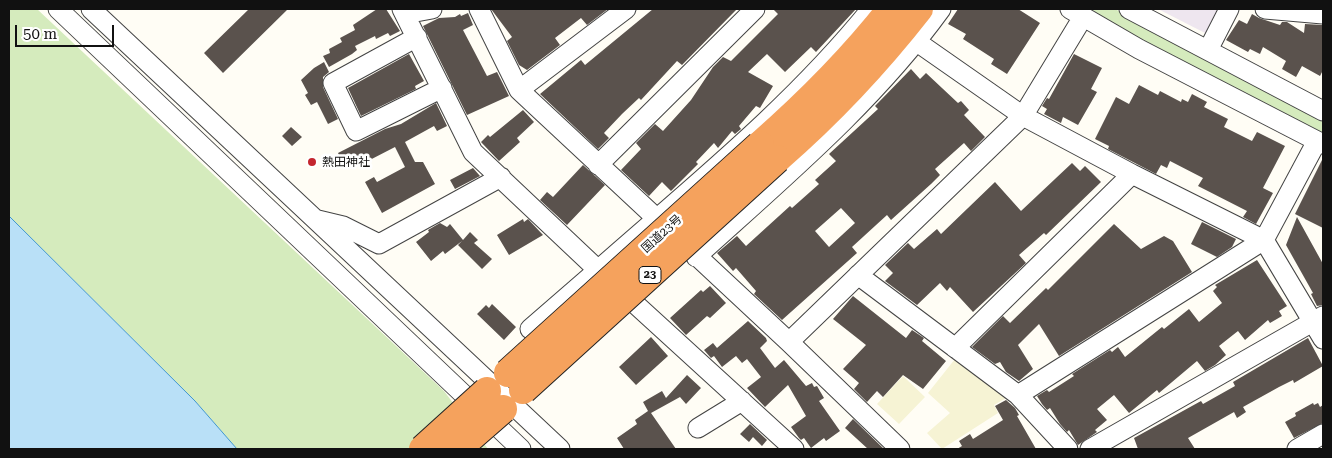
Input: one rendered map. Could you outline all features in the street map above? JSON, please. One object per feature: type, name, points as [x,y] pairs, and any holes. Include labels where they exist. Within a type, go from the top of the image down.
[{"type":"highway","name":"国道23号","points":[[423,449],[504,392],[769,152],[804,106],[848,62],[891,9]]},
{"type":"highway","name":"国道23号","points":[[769,152],[818,124],[861,80],[919,9]]},
{"type":"highway","name":"国道23号","points":[[457,449],[504,392]]},
{"type":"street","points":[[58,9],[522,449]]},
{"type":"street","points":[[91,9],[504,392],[560,449]]},
{"type":"street","points":[[432,9],[404,12],[474,152],[598,270],[794,449]]},
{"type":"street","points":[[479,9],[519,90],[655,219],[789,342],[900,449]]},
{"type":"street","points":[[519,90],[626,9]]},
{"type":"street","points":[[598,165],[755,9]]},
{"type":"street","points":[[530,328],[598,270],[778,109],[843,42],[870,9]]},
{"type":"street","points":[[696,257],[813,150],[917,42],[941,9]]},
{"type":"street","points":[[1129,9],[1323,111]]},
{"type":"street","points":[[1208,50],[1229,9]]},
{"type":"street","points":[[1265,9],[1323,14]]},
{"type":"street","points":[[789,342],[1023,116],[1076,13],[1138,48],[1320,143],[1264,240],[1018,395]]},
{"type":"street","points":[[417,38],[333,83],[356,130],[442,88]]},
{"type":"street","points":[[917,42],[1023,116],[1132,174],[1264,240],[1318,319],[1323,339]]},
{"type":"street","points":[[955,348],[1132,174]]},
{"type":"street","points":[[317,220],[343,226],[379,244],[500,177]]},
{"type":"street","points":[[858,275],[1018,395],[1068,449]]},
{"type":"street","points":[[1090,449],[1318,319]]},
{"type":"street","points":[[698,428],[742,401]]},
{"type":"street","points":[[1297,449],[1323,434]]},
{"type":"shaded area","points":[[1158,9],[1221,9],[1207,34]]},
{"type":"shaded area","points":[[955,359],[1008,397],[994,405],[998,413],[942,449],[927,433],[950,413],[928,393]]},
{"type":"shaded area","points":[[903,376],[925,397],[899,424],[877,404]]},
{"type":"green space","points":[[9,9],[37,9],[444,391],[488,449],[237,449],[195,401],[9,216]]},
{"type":"green space","points":[[1091,9],[1115,9],[1323,122],[1323,135],[1137,41]]},
{"type":"water","points":[[9,216],[195,401],[237,449],[9,449]]},
{"type":"building","points":[[249,9],[288,9],[223,73],[204,53]]},
{"type":"building","points":[[377,9],[386,9],[400,31],[390,36],[388,33],[376,39],[375,36],[355,46],[357,50],[329,67],[323,56],[330,53],[329,49],[342,42],[340,38],[355,30],[353,25]]},
{"type":"building","points":[[491,9],[608,9],[587,25],[581,18],[555,38],[560,45],[527,70],[519,65],[507,41],[512,37]]},
{"type":"building","points":[[653,9],[737,9],[682,65],[677,61],[641,100],[639,98],[622,114],[604,133],[609,138],[598,149],[540,94],[581,60],[585,65]]},
{"type":"building","points":[[773,9],[856,9],[816,52],[811,47],[785,72],[767,54],[748,72],[773,86],[760,108],[756,106],[739,126],[741,129],[735,134],[732,131],[718,148],[714,143],[696,162],[698,164],[671,191],[662,182],[649,196],[621,170],[641,149],[636,143],[655,124],[663,131],[691,100],[713,67],[723,57],[731,61],[778,14]]},
{"type":"building","points":[[958,9],[1018,9],[1040,23],[1007,74],[991,64],[994,59],[963,39],[966,34],[948,24]]},
{"type":"building","points":[[468,13],[473,25],[463,30],[487,76],[497,72],[509,96],[467,115],[423,26],[439,18],[455,17],[460,14],[461,16]]},
{"type":"building","points":[[1252,14],[1280,25],[1282,22],[1287,22],[1304,33],[1305,24],[1323,25],[1323,70],[1320,76],[1302,66],[1296,77],[1282,69],[1286,61],[1263,47],[1260,54],[1250,49],[1248,52],[1226,40],[1239,20],[1247,24]]},
{"type":"building","points":[[409,54],[424,81],[415,86],[416,89],[361,116],[348,88]]},
{"type":"building","points":[[1074,54],[1102,68],[1091,89],[1097,92],[1078,125],[1063,117],[1061,123],[1044,114],[1047,109],[1042,106],[1047,98],[1049,99]]},
{"type":"building","points":[[324,62],[329,72],[323,77],[323,87],[338,119],[328,124],[317,102],[311,105],[305,95],[308,93],[301,80]]},
{"type":"building","points":[[911,69],[920,79],[926,73],[958,103],[961,101],[969,110],[964,115],[985,137],[971,151],[964,143],[935,169],[940,175],[931,184],[891,220],[887,215],[852,247],[857,253],[782,320],[754,294],[756,291],[736,268],[733,271],[717,253],[737,236],[746,246],[790,206],[792,208],[819,184],[815,180],[836,161],[829,154],[878,109],[875,106]],"holes":[[[841,208],[855,223],[829,247],[815,231]]]},
{"type":"building","points":[[1139,85],[1158,95],[1160,91],[1181,102],[1182,99],[1188,102],[1192,94],[1207,102],[1204,107],[1228,119],[1224,127],[1252,141],[1257,132],[1285,146],[1263,188],[1273,193],[1256,224],[1243,217],[1247,211],[1198,186],[1203,178],[1170,161],[1167,168],[1161,165],[1156,174],[1108,149],[1109,146],[1095,139],[1116,97],[1129,104]]},
{"type":"building","points":[[436,103],[447,126],[437,131],[434,126],[405,142],[415,162],[423,162],[435,184],[382,213],[365,182],[374,177],[377,182],[405,167],[395,147],[362,164],[361,161],[346,169],[338,153],[385,129],[401,124]]},
{"type":"building","points":[[523,110],[534,122],[517,138],[520,142],[499,161],[481,142]]},
{"type":"building","points":[[291,127],[302,137],[292,146],[282,136]]},
{"type":"building","points":[[1323,158],[1323,228],[1295,214]]},
{"type":"building","points":[[1072,163],[1080,171],[1085,166],[1101,182],[1046,235],[1044,233],[1019,255],[1026,263],[973,312],[950,287],[947,291],[940,283],[917,305],[885,281],[893,273],[885,265],[908,243],[914,249],[937,229],[941,234],[995,182],[1021,211]]},
{"type":"building","points":[[583,165],[605,185],[567,225],[540,200],[547,192],[553,197]]},
{"type":"building","points":[[473,168],[480,176],[455,189],[450,180]]},
{"type":"building","points":[[1297,217],[1323,264],[1323,305],[1317,306],[1311,294],[1313,293],[1286,245]]},
{"type":"building","points":[[523,219],[524,222],[528,219],[543,235],[509,255],[497,235]]},
{"type":"building","points":[[1202,222],[1236,239],[1232,247],[1217,257],[1191,244]]},
{"type":"building","points":[[440,223],[447,227],[450,224],[463,240],[470,232],[478,240],[474,243],[492,259],[482,269],[458,245],[462,241],[445,254],[443,251],[431,261],[416,242],[429,232],[428,230]]},
{"type":"building","points":[[1114,224],[1141,249],[1164,236],[1173,241],[1192,272],[1059,356],[1039,324],[1018,345],[1033,369],[1019,381],[1006,372],[1000,362],[995,364],[972,347],[1003,316],[1010,323],[1046,288],[1048,290]]},
{"type":"building","points":[[1257,260],[1287,306],[1279,311],[1282,316],[1270,323],[1268,320],[1245,340],[1238,331],[1219,346],[1226,355],[1215,365],[1205,371],[1197,361],[1159,393],[1157,390],[1129,413],[1114,395],[1097,409],[1107,420],[1095,430],[1097,432],[1078,445],[1069,430],[1067,432],[1060,424],[1050,408],[1047,410],[1042,404],[1037,396],[1047,390],[1049,392],[1074,376],[1072,374],[1110,350],[1112,352],[1118,347],[1125,357],[1162,327],[1164,329],[1189,309],[1199,322],[1222,303],[1213,291],[1217,287],[1215,285]]},
{"type":"building","points":[[710,286],[726,303],[710,318],[707,316],[686,335],[670,318],[701,290],[703,292]]},
{"type":"building","points":[[853,296],[906,338],[912,330],[924,338],[922,341],[946,361],[923,389],[903,375],[883,397],[877,391],[867,402],[854,389],[859,383],[843,369],[866,345],[833,319]]},
{"type":"building","points":[[492,304],[516,327],[504,340],[477,314],[486,305],[489,308]]},
{"type":"building","points":[[748,321],[766,338],[767,341],[760,348],[775,368],[784,360],[806,386],[812,383],[814,387],[817,386],[824,398],[819,401],[840,431],[826,441],[824,438],[811,448],[804,438],[801,440],[791,427],[806,416],[788,385],[765,407],[747,388],[761,377],[747,359],[742,363],[736,356],[722,367],[714,356],[711,358],[704,350],[713,343],[717,348]]},
{"type":"building","points":[[651,337],[668,356],[636,385],[619,367]]},
{"type":"building","points":[[1308,338],[1323,366],[1294,383],[1293,380],[1243,407],[1246,412],[1237,418],[1234,412],[1188,438],[1195,449],[1138,449],[1134,438],[1201,401],[1203,404],[1235,386],[1233,382]]},
{"type":"building","points":[[687,375],[701,388],[686,404],[680,397],[651,413],[676,449],[624,449],[617,438],[637,424],[635,420],[648,411],[643,402],[662,391],[666,398]]},
{"type":"building","points":[[1006,400],[1015,408],[1019,415],[1017,416],[1036,449],[957,449],[962,446],[959,441],[970,434],[973,439],[1003,420],[995,406]]},
{"type":"building","points":[[1313,403],[1314,405],[1318,403],[1320,407],[1323,405],[1323,423],[1294,438],[1285,422],[1296,416],[1295,413]]},
{"type":"building","points":[[853,419],[884,449],[868,449],[845,428]]},
{"type":"building","points":[[750,424],[767,440],[762,446],[753,437],[749,442],[740,434]]},
{"type":"place","name":"熱田神社","points":[[312,162]]}]
